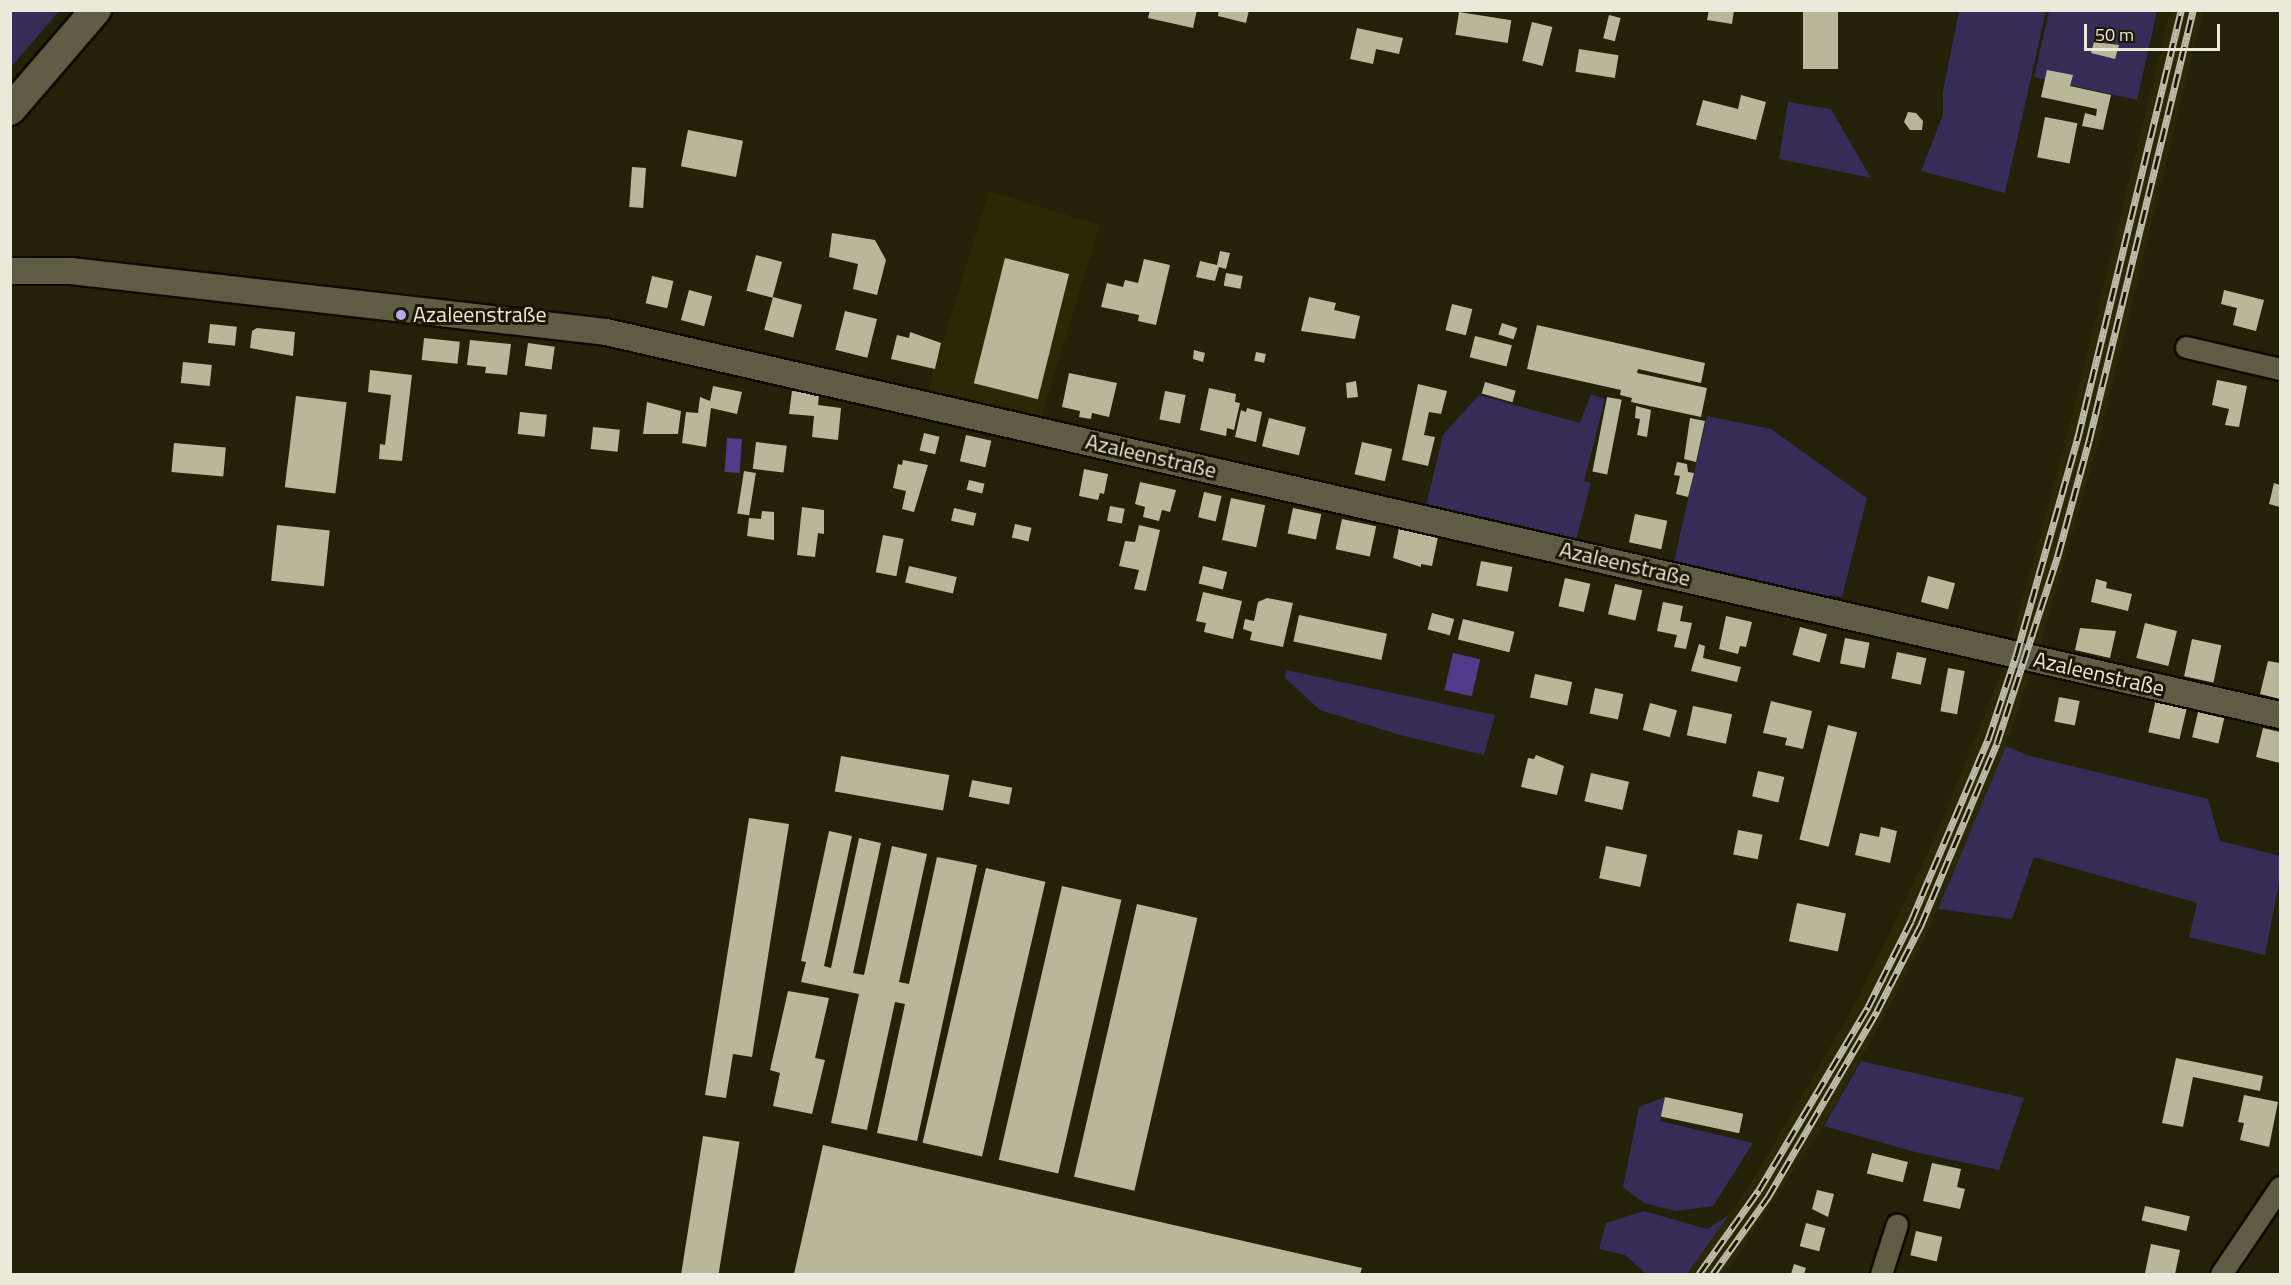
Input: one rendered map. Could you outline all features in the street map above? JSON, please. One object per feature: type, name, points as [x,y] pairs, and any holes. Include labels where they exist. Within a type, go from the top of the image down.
[{"type":"main road","points":[[10,110],[96,10]]},
{"type":"street","name":"Azaleenstraße","points":[[10,271],[71,271],[606,332],[2280,715]]},
{"type":"street","points":[[2186,347],[2280,369]]},
{"type":"street","points":[[2221,1275],[2280,1187]]},
{"type":"street","points":[[1881,1275],[1897,1224]]},
{"type":"shaded area","points":[[10,11],[59,11],[11,67]]},
{"type":"shaded area","points":[[1959,11],[2046,11],[2005,193],[1921,171],[1943,115],[1943,92]]},
{"type":"shaded area","points":[[2049,11],[2157,11],[2137,100],[2034,77]]},
{"type":"shaded area","points":[[2170,11],[2203,11],[2098,444],[2040,646],[2012,637],[2067,436]]},
{"type":"shaded area","points":[[1788,102],[1831,109],[1871,178],[1779,159]]},
{"type":"shaded area","points":[[989,191],[1100,225],[1037,430],[926,396]]},
{"type":"shaded area","points":[[1591,394],[1605,399],[1584,481],[1591,483],[1575,544],[1425,510],[1443,435],[1479,395],[1580,423]]},
{"type":"shaded area","points":[[1707,416],[1771,429],[1867,498],[1842,597],[1830,595],[1825,599],[1673,566]]},
{"type":"shaded area","points":[[727,438],[742,439],[740,473],[725,472]]},
{"type":"shaded area","points":[[1453,653],[1480,659],[1472,696],[1444,690]]},
{"type":"shaded area","points":[[2005,664],[2031,672],[2006,746],[1929,929],[1885,1015],[1823,1126],[1725,1274],[1687,1274],[1750,1185],[1857,1001],[1936,835]]},
{"type":"shaded area","points":[[1286,670],[1495,715],[1484,755],[1400,735],[1320,710],[1285,678]]},
{"type":"shaded area","points":[[2006,746],[2030,756],[2208,799],[2220,841],[2280,856],[2280,878],[2265,955],[2189,937],[2197,903],[2034,857],[2012,919],[1938,909]]},
{"type":"shaded area","points":[[1861,1061],[2024,1098],[1999,1170],[1915,1152],[1824,1126]]},
{"type":"shaded area","points":[[1665,1097],[1660,1121],[1753,1143],[1713,1206],[1676,1211],[1644,1203],[1623,1187],[1639,1107]]},
{"type":"shaded area","points":[[1644,1211],[1707,1229],[1729,1215],[1687,1274],[1646,1274],[1625,1255],[1599,1249],[1606,1223]]},
{"type":"building","points":[[1150,10],[1197,10],[1193,28],[1148,18]]},
{"type":"building","points":[[1219,10],[1249,10],[1246,23],[1218,16]]},
{"type":"building","points":[[1709,10],[1734,10],[1732,24],[1707,20]]},
{"type":"building","points":[[1803,10],[1838,10],[1838,69],[1803,69]]},
{"type":"building","points":[[1459,12],[1511,20],[1508,43],[1455,35]]},
{"type":"building","points":[[1609,15],[1621,18],[1615,41],[1603,38]]},
{"type":"building","points":[[1532,22],[1552,27],[1543,66],[1522,61]]},
{"type":"building","points":[[1357,28],[1403,38],[1399,54],[1376,49],[1373,64],[1350,59]]},
{"type":"building","points":[[2094,42],[2119,45],[2115,59],[2091,53]]},
{"type":"building","points":[[1579,49],[1619,55],[1615,78],[1575,72]]},
{"type":"building","points":[[2047,70],[2073,75],[2070,86],[2111,95],[2103,130],[2082,126],[2085,113],[2096,116],[2097,109],[2041,97]]},
{"type":"building","points":[[1741,95],[1766,102],[1756,140],[1696,125],[1703,100],[1738,109]]},
{"type":"building","points":[[1908,112],[1916,113],[1923,121],[1922,130],[1910,130],[1904,122]]},
{"type":"building","points":[[2045,117],[2077,123],[2070,164],[2037,157]]},
{"type":"building","points":[[688,130],[743,141],[736,177],[681,166]]},
{"type":"building","points":[[632,167],[646,168],[643,208],[629,207]]},
{"type":"building","points":[[832,233],[875,240],[886,260],[877,295],[853,289],[858,264],[829,257]]},
{"type":"building","points":[[1220,251],[1230,253],[1226,269],[1219,267],[1215,281],[1196,277],[1200,261],[1217,265]]},
{"type":"building","points":[[756,255],[782,262],[773,298],[746,291]]},
{"type":"building","points":[[1005,258],[1069,274],[1038,399],[974,383]]},
{"type":"building","points":[[1144,259],[1170,265],[1156,325],[1138,321],[1139,315],[1101,307],[1107,283],[1123,287],[1125,280],[1138,283]]},
{"type":"building","points":[[1226,273],[1243,276],[1240,289],[1224,286]]},
{"type":"building","points":[[652,276],[673,281],[667,308],[646,303]]},
{"type":"building","points":[[689,290],[712,296],[704,326],[681,320]]},
{"type":"building","points":[[2224,290],[2264,300],[2256,331],[2233,325],[2237,308],[2221,304]]},
{"type":"building","points":[[773,297],[802,305],[793,338],[764,330]]},
{"type":"building","points":[[1309,297],[1336,303],[1334,310],[1360,316],[1355,339],[1301,331]]},
{"type":"building","points":[[1452,304],[1472,309],[1466,335],[1445,330]]},
{"type":"building","points":[[845,311],[877,319],[867,358],[835,350]]},
{"type":"building","points":[[1502,323],[1517,328],[1514,339],[1498,334]]},
{"type":"building","points":[[210,324],[237,327],[235,346],[208,343]]},
{"type":"building","points":[[1537,325],[1705,363],[1701,383],[1638,369],[1637,373],[1707,388],[1701,417],[1631,402],[1632,398],[1620,395],[1621,390],[1527,369]]},
{"type":"building","points":[[257,328],[295,332],[293,356],[250,348],[252,331]]},
{"type":"building","points":[[910,332],[941,343],[935,369],[891,359],[897,335],[909,338]]},
{"type":"building","points":[[1475,336],[1512,345],[1507,367],[1470,357]]},
{"type":"building","points":[[424,338],[460,342],[458,364],[422,360]]},
{"type":"building","points":[[470,340],[511,344],[507,375],[485,373],[486,367],[467,365]]},
{"type":"building","points":[[528,343],[555,347],[552,370],[525,366]]},
{"type":"building","points":[[1194,350],[1205,353],[1203,362],[1193,359]]},
{"type":"building","points":[[1256,352],[1266,354],[1264,363],[1254,361]]},
{"type":"building","points":[[183,362],[212,365],[210,386],[181,383]]},
{"type":"building","points":[[370,370],[412,375],[402,461],[379,459],[380,444],[385,445],[391,395],[368,392]]},
{"type":"building","points":[[1069,373],[1117,383],[1109,417],[1092,413],[1091,419],[1079,417],[1080,411],[1062,407]]},
{"type":"building","points":[[2217,380],[2247,386],[2239,427],[2225,425],[2229,409],[2212,405]]},
{"type":"building","points":[[1356,381],[1358,397],[1347,398],[1346,383]]},
{"type":"building","points":[[1485,382],[1516,391],[1512,402],[1482,394]]},
{"type":"building","points":[[1418,384],[1447,391],[1441,414],[1429,412],[1424,435],[1435,437],[1428,466],[1402,460]]},
{"type":"building","points":[[713,386],[742,392],[737,414],[711,408],[706,447],[682,443],[686,412],[698,413],[700,397],[710,401]]},
{"type":"building","points":[[1209,388],[1236,394],[1235,402],[1240,403],[1234,430],[1227,428],[1226,436],[1200,430]]},
{"type":"building","points":[[792,391],[819,394],[818,405],[841,408],[838,440],[812,437],[814,416],[789,414]]},
{"type":"building","points":[[1165,391],[1186,395],[1180,423],[1159,419]]},
{"type":"building","points":[[296,396],[347,402],[335,494],[285,487]]},
{"type":"building","points":[[1607,397],[1622,400],[1607,474],[1592,472]]},
{"type":"building","points":[[647,402],[681,411],[678,434],[643,434]]},
{"type":"building","points":[[1636,406],[1651,410],[1647,437],[1637,435],[1640,419],[1635,418]]},
{"type":"building","points":[[1247,408],[1262,412],[1256,442],[1235,437],[1241,410],[1246,412]]},
{"type":"building","points":[[520,412],[547,415],[545,437],[518,434]]},
{"type":"building","points":[[1269,418],[1306,427],[1299,455],[1262,446]]},
{"type":"building","points":[[1690,418],[1705,421],[1696,462],[1684,459]]},
{"type":"building","points":[[593,427],[620,430],[618,452],[591,449]]},
{"type":"building","points":[[924,433],[940,437],[935,454],[920,450]]},
{"type":"building","points":[[966,435],[991,441],[985,467],[960,461]]},
{"type":"building","points":[[756,442],[787,446],[783,473],[753,469]]},
{"type":"building","points":[[1362,442],[1392,449],[1385,481],[1355,474]]},
{"type":"building","points":[[174,443],[226,448],[223,476],[171,472]]},
{"type":"building","points":[[903,460],[928,465],[914,512],[902,509],[906,491],[893,488],[898,464],[902,465]]},
{"type":"building","points":[[1677,462],[1687,464],[1688,472],[1694,473],[1688,497],[1676,494],[1680,476],[1674,475]]},
{"type":"building","points":[[1084,469],[1108,474],[1104,494],[1100,493],[1098,500],[1079,496]]},
{"type":"building","points":[[744,471],[756,473],[749,515],[737,513]]},
{"type":"building","points":[[969,480],[985,484],[982,494],[967,490]]},
{"type":"building","points":[[1140,482],[1176,490],[1170,512],[1162,510],[1159,521],[1143,517],[1145,507],[1135,504]]},
{"type":"building","points":[[2274,483],[2280,485],[2280,507],[2269,504]]},
{"type":"building","points":[[1204,492],[1222,496],[1216,521],[1198,517]]},
{"type":"building","points":[[1231,498],[1265,505],[1256,547],[1222,540]]},
{"type":"building","points":[[1110,506],[1125,509],[1122,524],[1107,521]]},
{"type":"building","points":[[802,507],[824,510],[824,534],[818,533],[815,557],[797,555]]},
{"type":"building","points":[[954,508],[976,513],[973,526],[951,521]]},
{"type":"building","points":[[1293,508],[1321,514],[1316,539],[1288,533]]},
{"type":"building","points":[[762,511],[774,512],[774,540],[747,536],[749,518],[761,519]]},
{"type":"building","points":[[1635,514],[1667,521],[1661,549],[1629,542]]},
{"type":"building","points":[[1342,519],[1376,526],[1370,557],[1336,549]]},
{"type":"building","points":[[1015,524],[1032,528],[1028,541],[1012,538]]},
{"type":"building","points":[[277,525],[330,531],[324,586],[271,581]]},
{"type":"building","points":[[1139,525],[1160,530],[1146,591],[1134,589],[1139,570],[1119,566],[1125,541],[1135,542]]},
{"type":"building","points":[[1399,528],[1438,537],[1432,566],[1421,564],[1421,567],[1393,558]]},
{"type":"building","points":[[883,535],[904,539],[896,576],[876,572]]},
{"type":"building","points":[[1481,561],[1512,567],[1508,592],[1476,586]]},
{"type":"building","points":[[909,566],[957,577],[953,594],[905,583]]},
{"type":"building","points":[[1203,566],[1227,572],[1223,590],[1199,583]]},
{"type":"building","points":[[1928,576],[1955,583],[1948,609],[1921,602]]},
{"type":"building","points":[[1565,578],[1590,584],[1584,612],[1558,606]]},
{"type":"building","points":[[2096,579],[2107,582],[2106,588],[2132,594],[2128,611],[2091,602]]},
{"type":"building","points":[[1615,584],[1642,590],[1635,621],[1608,614]]},
{"type":"building","points":[[1203,592],[1242,601],[1233,639],[1204,632],[1206,623],[1196,621]]},
{"type":"building","points":[[1267,598],[1293,603],[1283,647],[1250,640],[1252,632],[1243,629],[1245,619],[1254,621],[1258,602]]},
{"type":"building","points":[[1663,602],[1683,606],[1680,621],[1692,623],[1686,649],[1674,647],[1677,635],[1657,631]]},
{"type":"building","points":[[1432,613],[1454,619],[1450,635],[1428,629]]},
{"type":"building","points":[[1299,615],[1387,634],[1381,660],[1293,641]]},
{"type":"building","points":[[1726,616],[1752,622],[1746,647],[1740,646],[1738,654],[1719,649]]},
{"type":"building","points":[[1463,619],[1514,632],[1509,652],[1458,639]]},
{"type":"building","points":[[2145,623],[2177,631],[2168,666],[2136,658]]},
{"type":"building","points":[[1800,627],[1827,634],[1820,662],[1792,655]]},
{"type":"building","points":[[2080,628],[2116,631],[2110,658],[2075,650]]},
{"type":"building","points":[[1845,638],[1870,643],[1865,668],[1840,664]]},
{"type":"building","points":[[2192,639],[2221,645],[2213,682],[2184,676]]},
{"type":"building","points":[[1699,644],[1705,646],[1703,658],[1741,667],[1737,682],[1691,671]]},
{"type":"building","points":[[1897,652],[1926,658],[1921,685],[1891,678]]},
{"type":"building","points":[[2268,661],[2280,663],[2280,699],[2260,694]]},
{"type":"building","points":[[1948,668],[1965,671],[1957,714],[1940,711]]},
{"type":"building","points":[[1535,674],[1572,682],[1567,705],[1530,697]]},
{"type":"building","points":[[1595,688],[1623,694],[1618,719],[1590,713]]},
{"type":"building","points":[[2059,697],[2080,701],[2075,726],[2054,722]]},
{"type":"building","points":[[2156,699],[2187,706],[2180,739],[2148,732]]},
{"type":"building","points":[[1771,701],[1812,711],[1803,749],[1785,745],[1787,738],[1763,733]]},
{"type":"building","points":[[1650,703],[1677,710],[1670,737],[1643,730]]},
{"type":"building","points":[[1693,706],[1732,714],[1726,744],[1687,735]]},
{"type":"building","points":[[2198,712],[2224,718],[2218,743],[2192,737]]},
{"type":"building","points":[[1828,725],[1857,732],[1829,847],[1799,839]]},
{"type":"building","points":[[2263,728],[2280,732],[2280,763],[2256,757]]},
{"type":"building","points":[[1536,755],[1564,766],[1557,795],[1521,787],[1528,758],[1534,759]]},
{"type":"building","points":[[841,756],[949,775],[943,811],[835,791]]},
{"type":"building","points":[[1758,771],[1784,777],[1778,802],[1752,796]]},
{"type":"building","points":[[1591,773],[1629,782],[1622,810],[1584,801]]},
{"type":"building","points":[[972,780],[1012,788],[1009,805],[969,797]]},
{"type":"building","points":[[749,818],[789,824],[752,1057],[733,1054],[726,1098],[705,1095]]},
{"type":"building","points":[[1881,827],[1897,831],[1890,863],[1855,855],[1860,833],[1879,837]]},
{"type":"building","points":[[1738,830],[1763,835],[1758,859],[1733,855]]},
{"type":"building","points":[[829,831],[852,836],[824,966],[831,968],[859,838],[881,843],[853,973],[864,975],[892,846],[927,854],[899,982],[909,984],[937,857],[977,865],[917,1141],[877,1133],[905,1004],[895,1002],[867,1130],[831,1123],[859,994],[801,982],[806,962],[801,961]]},
{"type":"building","points":[[1606,846],[1647,855],[1640,887],[1599,878]]},
{"type":"building","points":[[986,868],[1045,882],[982,1156],[923,1143]]},
{"type":"building","points":[[1062,886],[1121,900],[1058,1174],[999,1160]]},
{"type":"building","points":[[1797,903],[1846,913],[1838,952],[1789,941]]},
{"type":"building","points":[[1137,904],[1197,918],[1134,1191],[1074,1177]]},
{"type":"building","points":[[788,991],[829,998],[815,1058],[825,1060],[812,1114],[773,1106],[780,1073],[770,1070]]},
{"type":"building","points":[[2176,1058],[2263,1076],[2260,1091],[2193,1077],[2183,1127],[2162,1123]]},
{"type":"building","points":[[2244,1095],[2278,1102],[2269,1147],[2240,1140],[2244,1123],[2238,1122]]},
{"type":"building","points":[[1665,1097],[1743,1114],[1739,1133],[1661,1117]]},
{"type":"building","points":[[703,1136],[740,1142],[719,1274],[681,1274]]},
{"type":"building","points":[[823,1145],[1362,1268],[1360,1274],[794,1274]]},
{"type":"building","points":[[1872,1153],[1908,1162],[1903,1182],[1867,1173]]},
{"type":"building","points":[[1932,1163],[1961,1169],[1957,1187],[1965,1189],[1960,1209],[1923,1201]]},
{"type":"building","points":[[1817,1190],[1834,1194],[1828,1217],[1812,1209]]},
{"type":"building","points":[[2145,1206],[2190,1216],[2186,1231],[2142,1221]]},
{"type":"building","points":[[1806,1223],[1825,1228],[1819,1251],[1800,1246]]},
{"type":"building","points":[[1916,1231],[1942,1237],[1937,1261],[1910,1255]]},
{"type":"building","points":[[2151,1244],[2180,1250],[2175,1274],[2145,1273]]},
{"type":"building","points":[[1794,1264],[1806,1268],[1804,1274],[1791,1274]]},
{"type":"railway","points":[[1699,1274],[1759,1190],[1868,1007],[1911,921],[1988,740],[2016,656],[2078,437],[2181,10]]},
{"type":"railway","points":[[1713,1274],[1768,1197],[1877,1011],[1921,925],[1997,743],[2058,555],[2089,441],[2193,10]]},
{"type":"place","name":"Azaleenstraße","points":[[401,315]]}]
